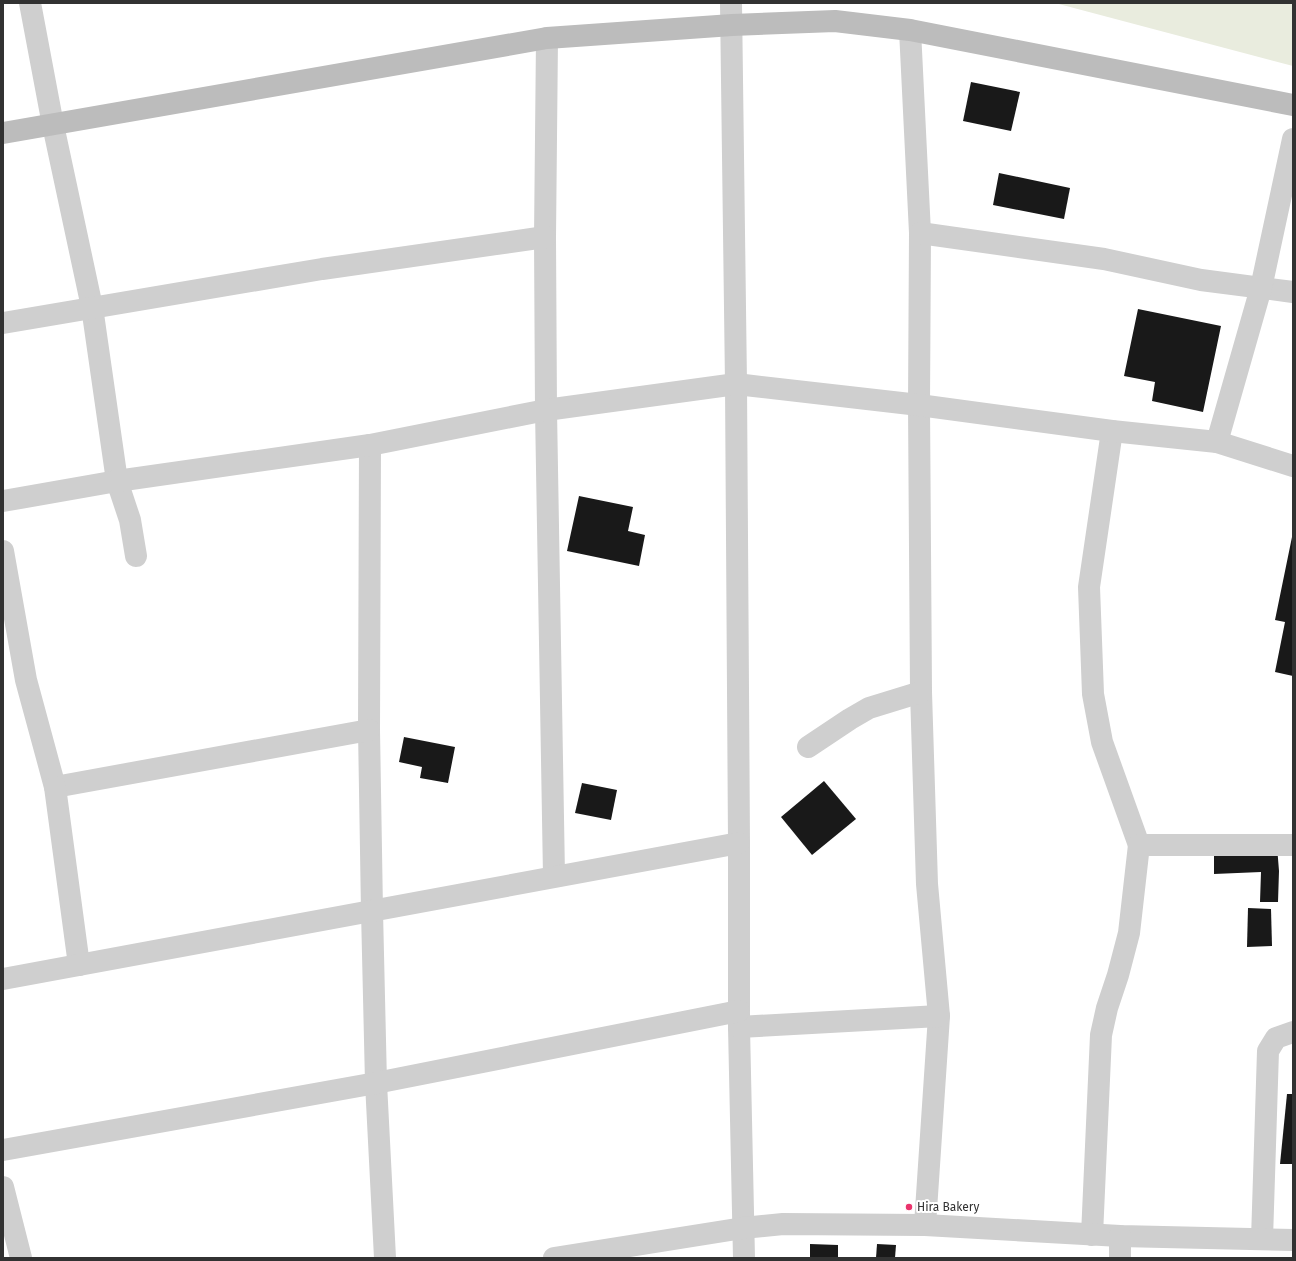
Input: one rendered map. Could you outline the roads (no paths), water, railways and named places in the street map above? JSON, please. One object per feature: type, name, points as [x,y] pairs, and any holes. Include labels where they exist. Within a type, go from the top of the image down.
[{"type":"main road","points":[[3,133],[547,38],[732,24],[835,21],[910,30],[1293,105]]},
{"type":"street","points":[[30,3],[53,124],[92,307],[117,481],[130,520],[136,556]]},
{"type":"street","points":[[731,3],[736,384],[739,1019],[744,1258]]},
{"type":"street","points":[[910,30],[920,233],[919,406],[921,692],[927,884],[939,1016],[925,1225]]},
{"type":"street","points":[[547,38],[545,237],[546,410],[554,876]]},
{"type":"street","points":[[1217,442],[1261,288],[1293,139]]},
{"type":"street","points":[[920,233],[1104,259],[1200,280],[1293,292]]},
{"type":"street","points":[[3,323],[322,269],[545,237]]},
{"type":"street","points":[[3,501],[117,481],[370,445],[546,410],[736,384],[1112,431],[1217,442],[1293,466]]},
{"type":"street","points":[[1092,1235],[1101,1035],[1107,1008],[1118,975],[1129,933],[1139,845],[1102,742],[1093,694],[1089,587],[1112,431]]},
{"type":"street","points":[[370,445],[369,730],[372,911],[376,1083],[385,1258]]},
{"type":"street","points":[[3,551],[26,680],[55,787],[79,964]]},
{"type":"street","points":[[808,747],[869,708],[921,692]]},
{"type":"street","points":[[55,787],[369,730]]},
{"type":"street","points":[[3,979],[739,843]]},
{"type":"street","points":[[1139,845],[1293,845]]},
{"type":"street","points":[[3,1150],[739,1019],[939,1016]]},
{"type":"street","points":[[1262,1240],[1268,1051],[1276,1038],[1293,1032]]},
{"type":"street","points":[[3,1187],[21,1258]]},
{"type":"street","points":[[554,1258],[743,1228],[782,1224],[925,1225],[1092,1235],[1293,1240]]},
{"type":"street","points":[[1120,1236],[1120,1258]]},
{"type":"place","name":"Hira Bakery","points":[[909,1207]]}]
